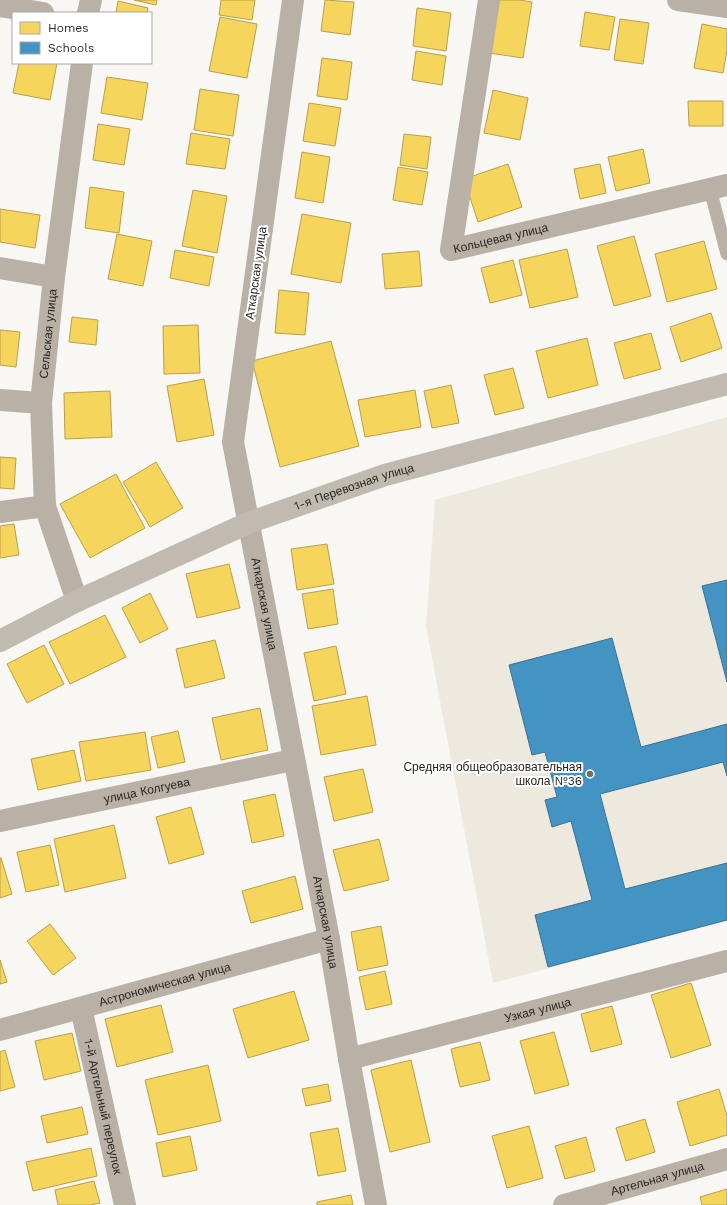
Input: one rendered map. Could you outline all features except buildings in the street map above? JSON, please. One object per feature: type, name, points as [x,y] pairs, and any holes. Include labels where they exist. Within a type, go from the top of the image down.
[{"type":"main road","name":"1-я Перевозная улица","points":[[0,641],[77,601],[248,523],[385,475],[727,384]]},
{"type":"street","points":[[88,12],[91,0]]},
{"type":"street","name":"Аткарская улица","points":[[293,0],[233,442],[293,760],[329,939],[376,1205]]},
{"type":"street","name":"Кольцевая улица","points":[[489,0],[450,250],[718,187]]},
{"type":"street","points":[[678,0],[727,7]]},
{"type":"street","points":[[0,6],[37,12]]},
{"type":"street","name":"Сельская улица","points":[[77,601],[45,506],[41,403],[54,277],[82,64]]},
{"type":"street","points":[[0,268],[54,277]]},
{"type":"street","points":[[0,400],[41,403]]},
{"type":"street","points":[[0,512],[45,506]]},
{"type":"street","name":"улица Колгуева","points":[[0,821],[293,760]]},
{"type":"street","name":"Астрономическая улица","points":[[0,1030],[329,939]]},
{"type":"street","name":"Узкая улица","points":[[349,1059],[727,961]]},
{"type":"street","name":"1-й Артельный переулок","points":[[81,1008],[125,1205]]},
{"type":"street","name":"Артельная улица","points":[[564,1205],[727,1159]]},
{"type":"lane","points":[[718,187],[727,254]]},
{"type":"shaded area","name":"Средняя общеобразовательная школа №36","points":[[727,417],[727,921],[493,983],[426,626],[435,500]]},
{"type":"place","name":"Средняя общеобразовательная школа №36","points":[[590,774]]}]
